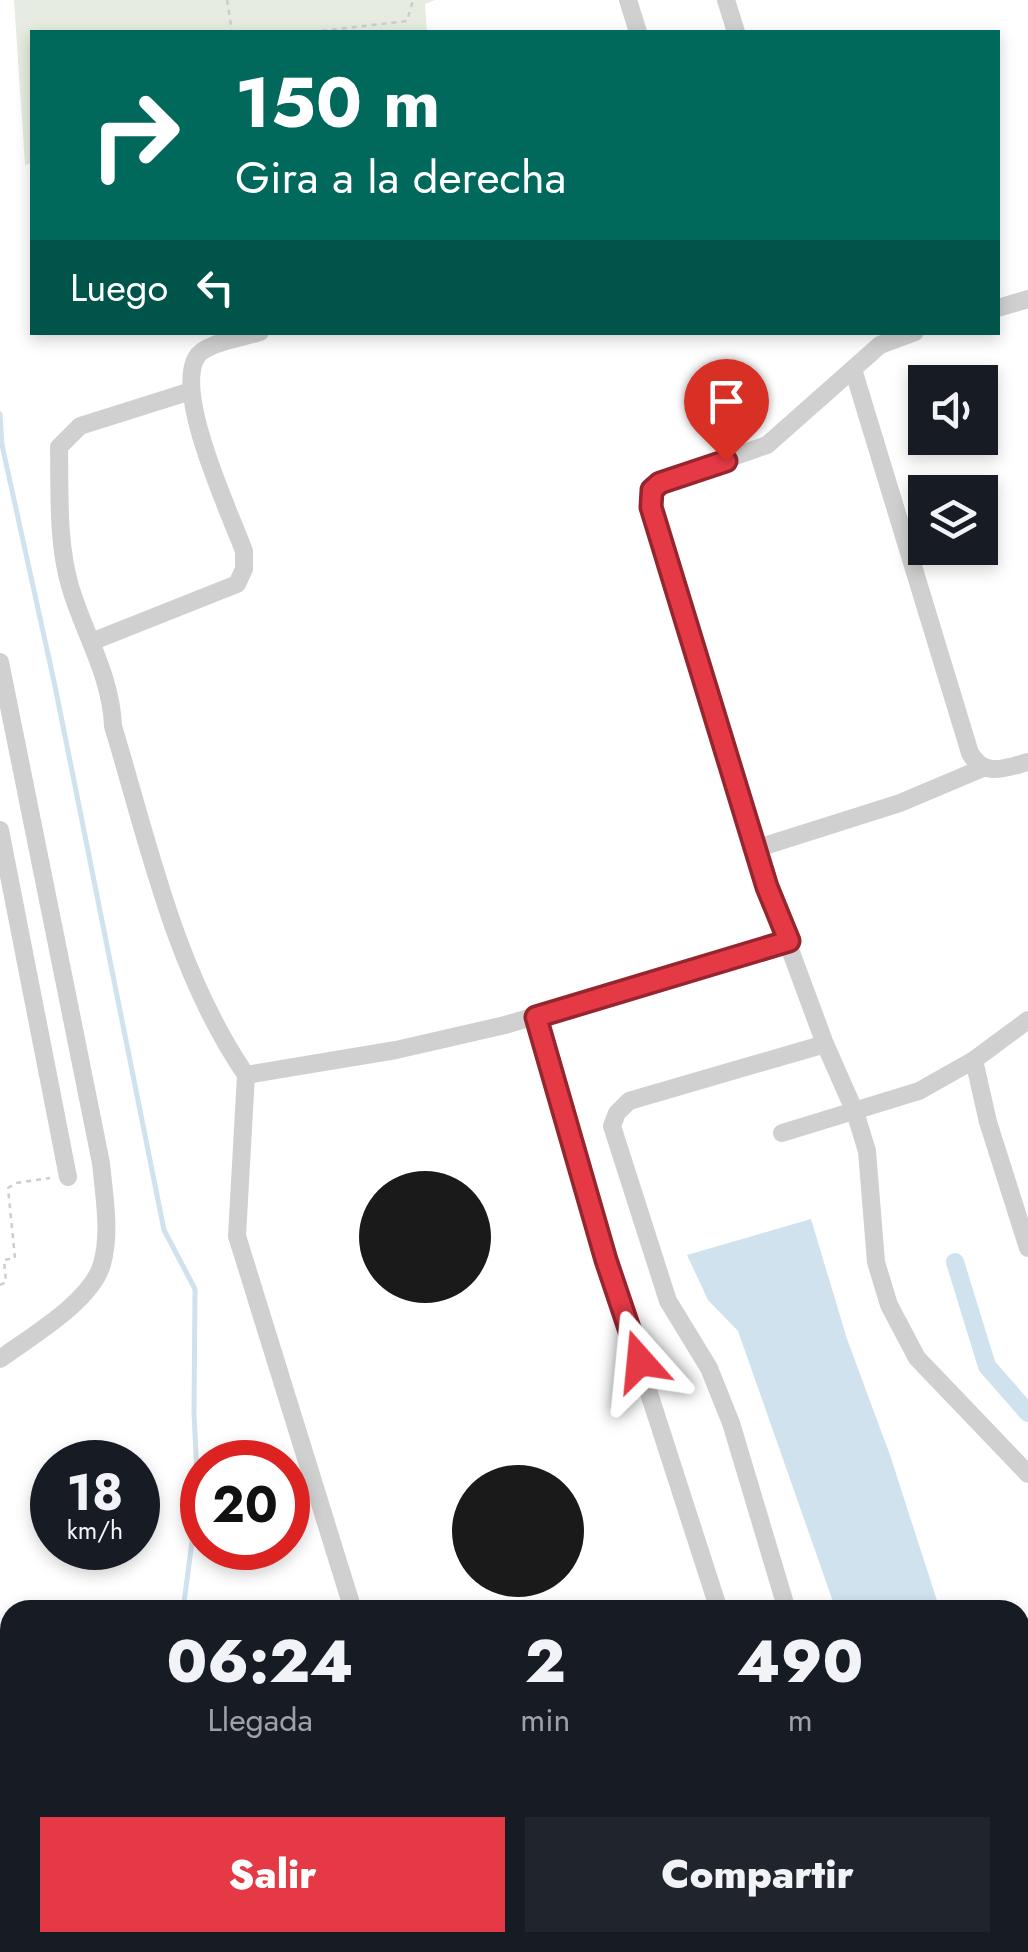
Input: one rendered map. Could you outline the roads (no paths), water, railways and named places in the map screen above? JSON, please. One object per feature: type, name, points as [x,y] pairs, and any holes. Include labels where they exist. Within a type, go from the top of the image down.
[{"type":"street","points":[[628,0],[637,30]]},
{"type":"street","points":[[726,0],[735,30]]},
{"type":"street","points":[[1000,307],[1028,299]]},
{"type":"street","points":[[92,642],[237,584],[244,569],[244,551],[192,411],[192,391],[195,359],[204,350],[251,335]]},
{"type":"street","points":[[908,335],[880,345],[766,444],[660,483],[650,498],[654,524],[755,849],[825,1044],[855,1112],[870,1171],[876,1262],[889,1305],[917,1358],[1028,1474]]},
{"type":"street","points":[[852,369],[970,752],[983,768]]},
{"type":"street","points":[[192,391],[80,426],[59,446],[63,560],[112,698],[112,726],[183,955],[210,1018],[246,1074],[237,1236],[351,1600]]},
{"type":"street","points":[[0,662],[101,1163],[107,1227],[101,1268],[83,1294],[0,1359]]},
{"type":"street","points":[[755,849],[900,804],[983,768],[1002,770],[1028,762]]},
{"type":"street","points":[[0,830],[66,1170]]},
{"type":"street","points":[[246,1074],[396,1050],[536,1017],[789,941]]},
{"type":"street","points":[[536,1017],[606,1260],[716,1600]]},
{"type":"street","points":[[782,1134],[919,1091],[974,1060],[1028,1020]]},
{"type":"street","points":[[784,1600],[730,1423],[709,1368],[668,1301],[612,1126],[629,1100],[825,1044]]},
{"type":"street","points":[[974,1060],[988,1122],[1028,1248]]},
{"type":"water","points":[[811,1219],[847,1339],[937,1600],[832,1600],[738,1331],[708,1300],[687,1255]]},
{"type":"waterway","points":[[0,414],[2,445],[55,686],[164,1230],[195,1289],[198,1496],[184,1600]]},
{"type":"waterway","points":[[955,1262],[987,1366],[1028,1413]]}]
